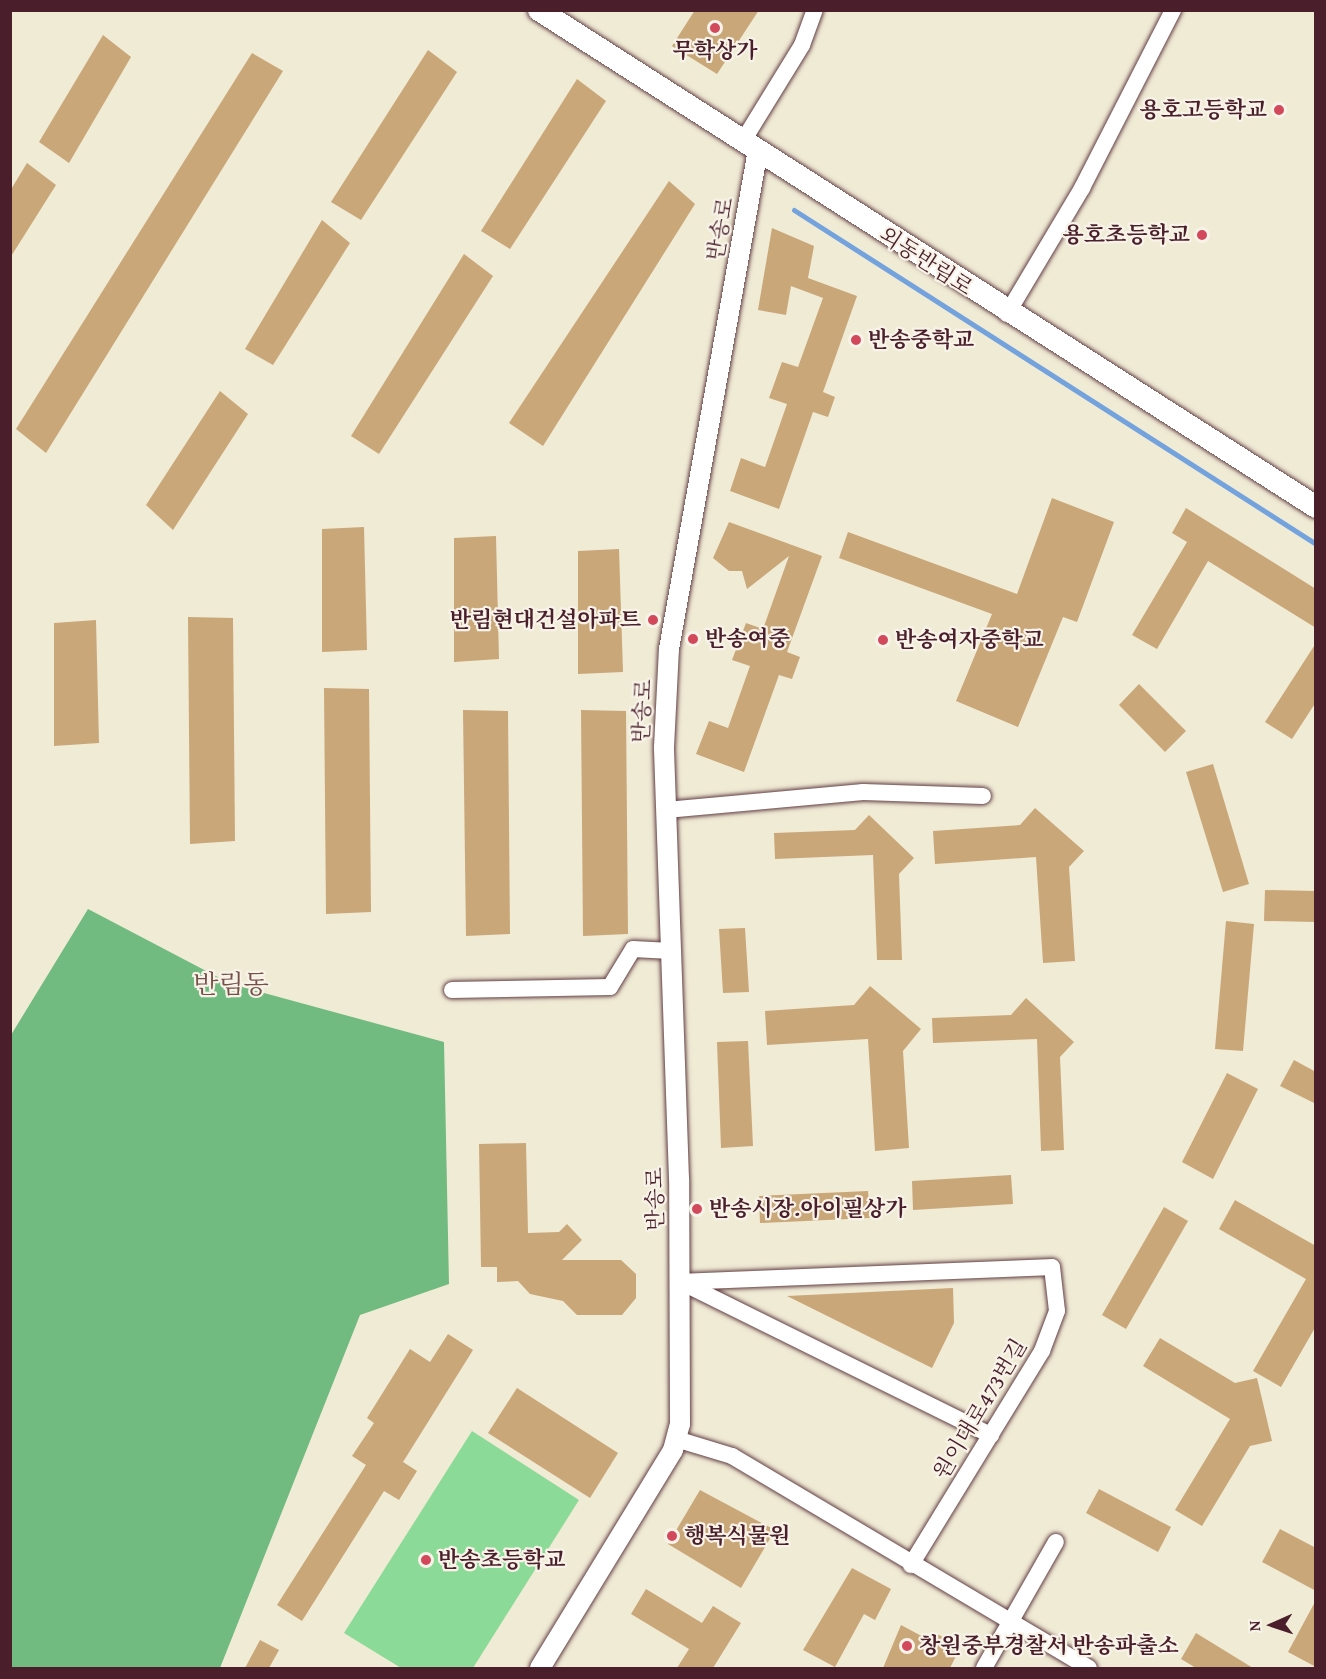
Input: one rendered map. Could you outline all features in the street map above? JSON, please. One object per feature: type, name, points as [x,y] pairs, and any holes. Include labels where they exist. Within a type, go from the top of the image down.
[{"type":"main road","name":"외동반림로","points":[[544,12],[1007,314],[1316,507]]},
{"type":"street","points":[[750,145],[802,45],[815,10]]},
{"type":"street","points":[[1007,314],[1082,188],[1173,10]]},
{"type":"street","name":"반송로","points":[[540,1668],[676,1439],[680,1282],[666,810],[669,649],[750,145]]},
{"type":"street","points":[[666,810],[863,792],[983,796]]},
{"type":"street","points":[[452,990],[610,987],[633,948],[671,951]]},
{"type":"street","name":"원이대로473번길","points":[[680,1282],[1052,1267],[1057,1311],[1050,1331],[991,1435],[911,1565]]},
{"type":"street","points":[[680,1282],[991,1435]]},
{"type":"street","points":[[676,1439],[732,1456],[911,1565],[1010,1620],[1089,1668]]},
{"type":"street","points":[[984,1668],[1056,1542]]},
{"type":"green space","points":[[88,909],[231,984],[444,1042],[449,1284],[360,1315],[220,1668],[11,1668],[11,1035]]},
{"type":"green space","points":[[472,1431],[579,1500],[473,1668],[401,1668],[344,1633]]},
{"type":"building","name":"무학상가","points":[[695,10],[759,10],[717,74],[672,46]]},
{"type":"building","points":[[103,35],[131,57],[69,163],[39,142]]},
{"type":"building","points":[[428,50],[457,72],[361,220],[331,202]]},
{"type":"building","points":[[252,53],[283,71],[46,453],[16,429]]},
{"type":"building","points":[[577,79],[606,101],[510,249],[481,231]]},
{"type":"building","points":[[27,163],[56,185],[10,258],[10,191]]},
{"type":"building","points":[[669,181],[695,204],[543,446],[509,423]]},
{"type":"building","points":[[322,220],[350,243],[273,365],[245,349]]},
{"type":"building","points":[[772,228],[814,246],[808,278],[857,296],[823,392],[835,397],[828,417],[813,412],[779,509],[730,491],[741,458],[765,467],[787,404],[769,398],[782,362],[798,367],[823,298],[791,286],[786,315],[758,310]]},
{"type":"building","points":[[464,254],[493,276],[379,454],[351,436]]},
{"type":"building","points":[[220,391],[248,414],[173,530],[146,505]]},
{"type":"building","points":[[1052,498],[1114,522],[1077,622],[1063,617],[1018,727],[956,701],[992,614],[839,558],[848,532],[1017,594]]},
{"type":"building","points":[[1186,508],[1316,589],[1316,628],[1208,561],[1157,649],[1132,635],[1187,542],[1172,533]]},
{"type":"building","points":[[729,522],[822,556],[787,652],[800,657],[792,679],[779,675],[744,772],[696,754],[709,721],[728,728],[750,666],[732,660],[746,623],[763,629],[789,556],[747,589],[742,571],[729,571],[713,558]]},
{"type":"building","points":[[364,527],[367,650],[322,652],[322,529]]},
{"type":"building","points":[[496,536],[499,659],[454,662],[454,538]]},
{"type":"building","points":[[619,549],[623,672],[578,674],[578,551]]},
{"type":"building","points":[[188,617],[233,618],[235,841],[190,844]]},
{"type":"building","points":[[96,620],[99,743],[54,746],[54,623]]},
{"type":"building","points":[[1316,643],[1316,702],[1292,739],[1265,722]]},
{"type":"building","points":[[1139,684],[1186,731],[1165,752],[1119,705]]},
{"type":"building","points":[[324,688],[369,689],[371,912],[326,914]]},
{"type":"building","points":[[463,710],[508,711],[510,934],[466,936]]},
{"type":"building","points":[[581,710],[626,711],[628,934],[583,936]]},
{"type":"building","points":[[1213,764],[1249,884],[1223,892],[1186,772]]},
{"type":"building","points":[[1035,808],[1084,851],[1069,867],[1075,961],[1043,963],[1036,857],[935,864],[933,831],[1020,825]]},
{"type":"building","points":[[869,815],[914,858],[899,874],[902,960],[877,960],[873,855],[775,859],[774,833],[855,830]]},
{"type":"building","points":[[1265,890],[1316,891],[1316,922],[1264,921]]},
{"type":"building","points":[[1226,921],[1254,924],[1243,1051],[1215,1049]]},
{"type":"building","points":[[745,928],[749,992],[723,993],[719,929]]},
{"type":"building","points":[[870,986],[921,1029],[903,1051],[909,1148],[875,1151],[868,1039],[767,1045],[765,1011],[854,1005]]},
{"type":"building","points":[[1026,998],[1074,1042],[1060,1057],[1064,1150],[1041,1151],[1037,1039],[933,1043],[932,1018],[1011,1015]]},
{"type":"building","points":[[748,1041],[753,1146],[721,1148],[717,1042]]},
{"type":"building","points":[[1294,1060],[1316,1072],[1316,1104],[1280,1086]]},
{"type":"building","points":[[1227,1073],[1258,1089],[1213,1179],[1182,1162]]},
{"type":"building","points":[[526,1143],[528,1233],[559,1232],[567,1224],[582,1240],[562,1260],[621,1260],[636,1274],[636,1298],[622,1315],[577,1315],[563,1301],[530,1294],[518,1281],[497,1282],[497,1267],[481,1267],[479,1144]]},
{"type":"building","points":[[1011,1175],[1013,1204],[913,1210],[912,1181]]},
{"type":"building","points":[[868,1191],[870,1218],[760,1223],[759,1196]]},
{"type":"building","points":[[1235,1200],[1316,1246],[1316,1326],[1281,1387],[1253,1371],[1306,1279],[1219,1229]]},
{"type":"building","points":[[1164,1207],[1188,1221],[1126,1329],[1102,1315]]},
{"type":"building","points":[[953,1288],[954,1323],[932,1368],[787,1296]]},
{"type":"building","points":[[448,1334],[473,1350],[403,1462],[417,1471],[399,1500],[384,1491],[302,1621],[277,1605],[366,1465],[352,1456],[374,1423],[367,1418],[410,1349],[430,1362]]},
{"type":"building","points":[[1160,1338],[1235,1383],[1257,1378],[1272,1441],[1250,1446],[1202,1526],[1175,1510],[1230,1419],[1143,1366]]},
{"type":"building","points":[[517,1388],[618,1453],[590,1498],[488,1433]]},
{"type":"building","points":[[1099,1489],[1171,1527],[1158,1552],[1086,1513]]},
{"type":"building","points":[[700,1490],[775,1530],[741,1588],[668,1544]]},
{"type":"building","points":[[1280,1529],[1316,1548],[1316,1591],[1262,1562]]},
{"type":"building","points":[[852,1568],[891,1589],[875,1620],[864,1614],[835,1667],[803,1650]]},
{"type":"building","points":[[646,1589],[702,1623],[713,1606],[741,1623],[713,1668],[677,1668],[689,1649],[631,1614]]},
{"type":"building","points":[[1316,1600],[1316,1667],[1288,1652]]},
{"type":"building","points":[[901,1625],[929,1640],[933,1632],[961,1646],[950,1668],[883,1668]]},
{"type":"building","points":[[1196,1633],[1253,1668],[1196,1668],[1181,1659]]},
{"type":"building","points":[[260,1640],[279,1650],[269,1668],[245,1668]]},
{"type":"waterway","points":[[794,210],[1316,544]]},
{"type":"place","name":"무학상가","points":[[715,28]]},
{"type":"place","name":"용호고등학교","points":[[1279,110]]},
{"type":"place","name":"용호초등학교","points":[[1202,235]]},
{"type":"place","name":"반송중학교","points":[[856,340]]},
{"type":"place","name":"반림현대건설아파트","points":[[653,620]]},
{"type":"place","name":"반송여중","points":[[693,639]]},
{"type":"place","name":"반송여자중학교","points":[[883,640]]},
{"type":"place","name":"반송시장.아이필상가","points":[[697,1209]]},
{"type":"place","name":"행복식물원","points":[[672,1536]]},
{"type":"place","name":"반송초등학교","points":[[426,1560]]},
{"type":"place","name":"창원중부경찰서 반송파출소","points":[[907,1646]]},
{"type":"district","name":"반림동","points":[[231,984]]}]
